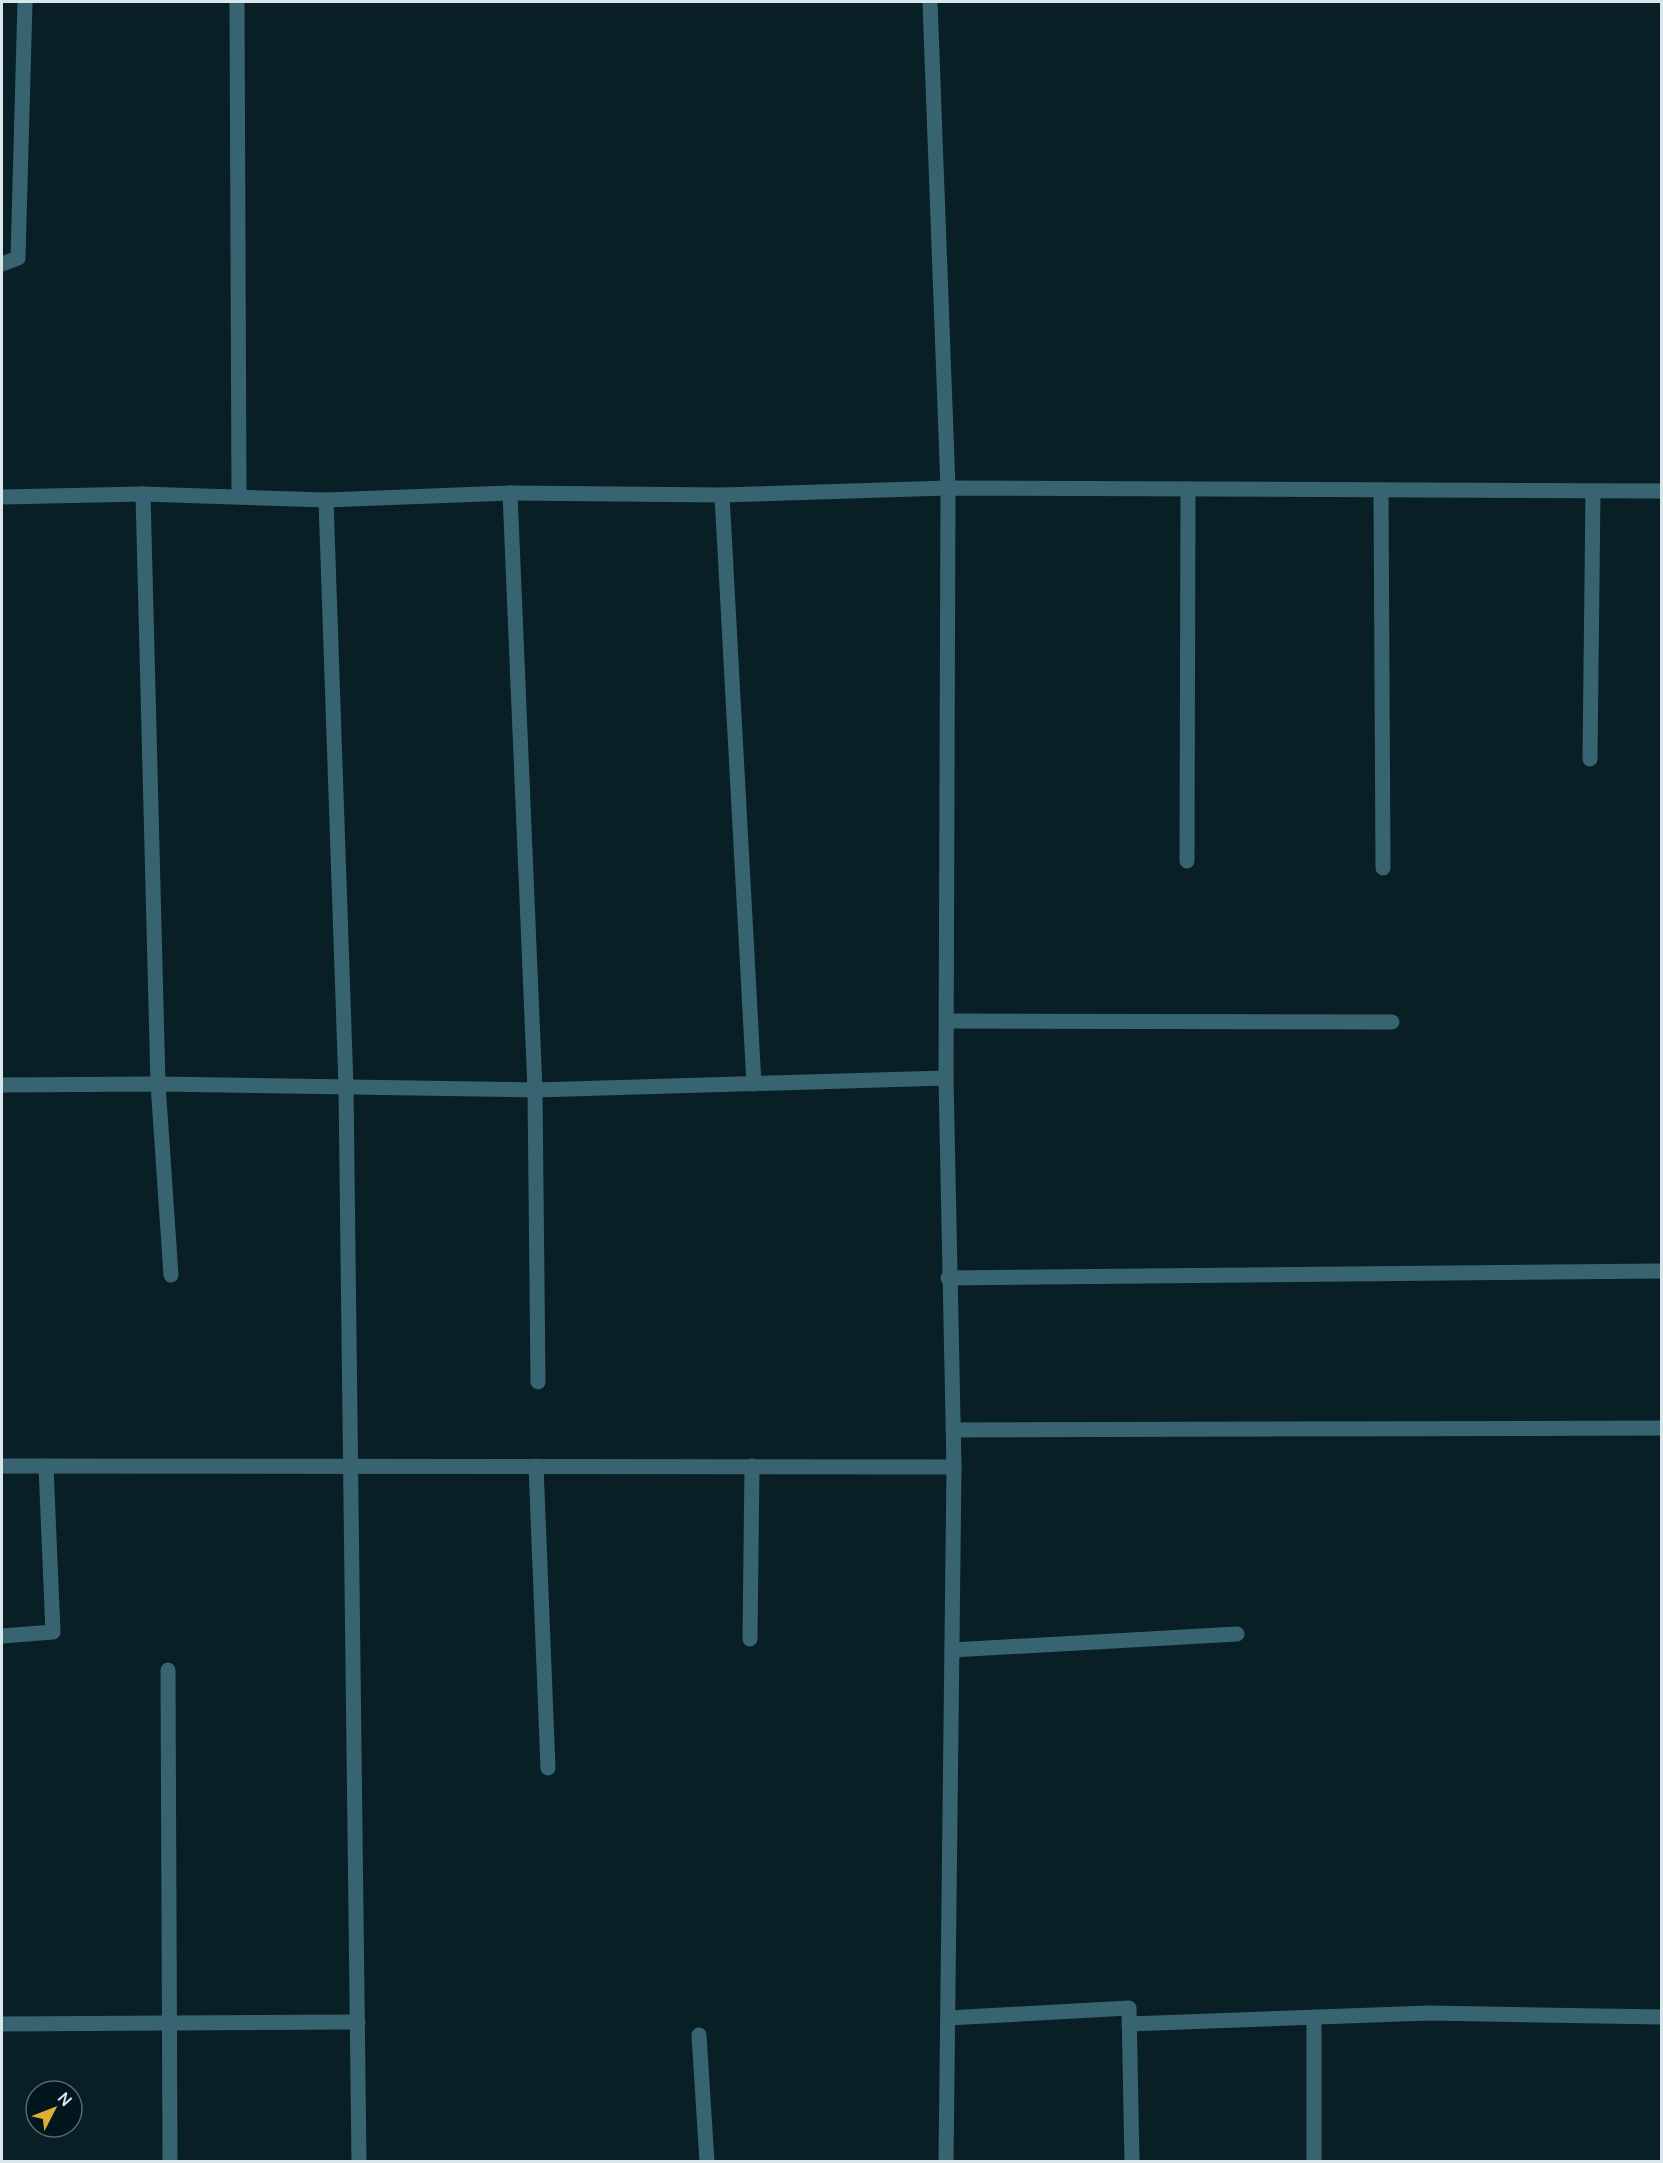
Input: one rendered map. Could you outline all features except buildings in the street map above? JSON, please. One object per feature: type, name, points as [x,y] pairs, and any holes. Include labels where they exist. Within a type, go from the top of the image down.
[{"type":"street","points":[[2,264],[18,258],[25,2]]},
{"type":"street","points":[[237,2],[239,495]]},
{"type":"street","points":[[930,2],[948,488],[948,1021],[946,1078],[948,1278],[954,1467],[946,2162]]},
{"type":"street","points":[[2,497],[143,494],[239,495],[326,500],[510,493],[722,495],[948,488],[1662,491]]},
{"type":"street","points":[[1187,861],[1188,489]]},
{"type":"street","points":[[1381,490],[1383,868]]},
{"type":"street","points":[[1590,759],[1593,491]]},
{"type":"street","points":[[510,493],[535,1090],[538,1382]]},
{"type":"street","points":[[143,494],[158,1084],[171,1275]]},
{"type":"street","points":[[722,495],[754,1084]]},
{"type":"street","points":[[326,500],[346,1087],[359,2162]]},
{"type":"street","points":[[948,1021],[1392,1022]]},
{"type":"street","points":[[2,1085],[158,1084],[535,1090],[946,1078]]},
{"type":"street","points":[[948,1278],[1662,1271]]},
{"type":"street","points":[[953,1430],[1662,1428]]},
{"type":"street","points":[[2,1466],[954,1467]]},
{"type":"street","points":[[2,1636],[53,1632],[46,1466]]},
{"type":"street","points":[[536,1466],[548,1768]]},
{"type":"street","points":[[750,1639],[752,1466]]},
{"type":"street","points":[[952,1650],[1237,1634]]},
{"type":"street","points":[[168,1670],[170,2162]]},
{"type":"street","points":[[948,2018],[1129,2008],[1131,2162]]},
{"type":"street","points":[[1129,2024],[1429,2013],[1662,2017]]},
{"type":"street","points":[[1314,2017],[1314,2162]]},
{"type":"street","points":[[2,2024],[358,2022]]},
{"type":"street","points":[[699,2035],[707,2162]]}]
